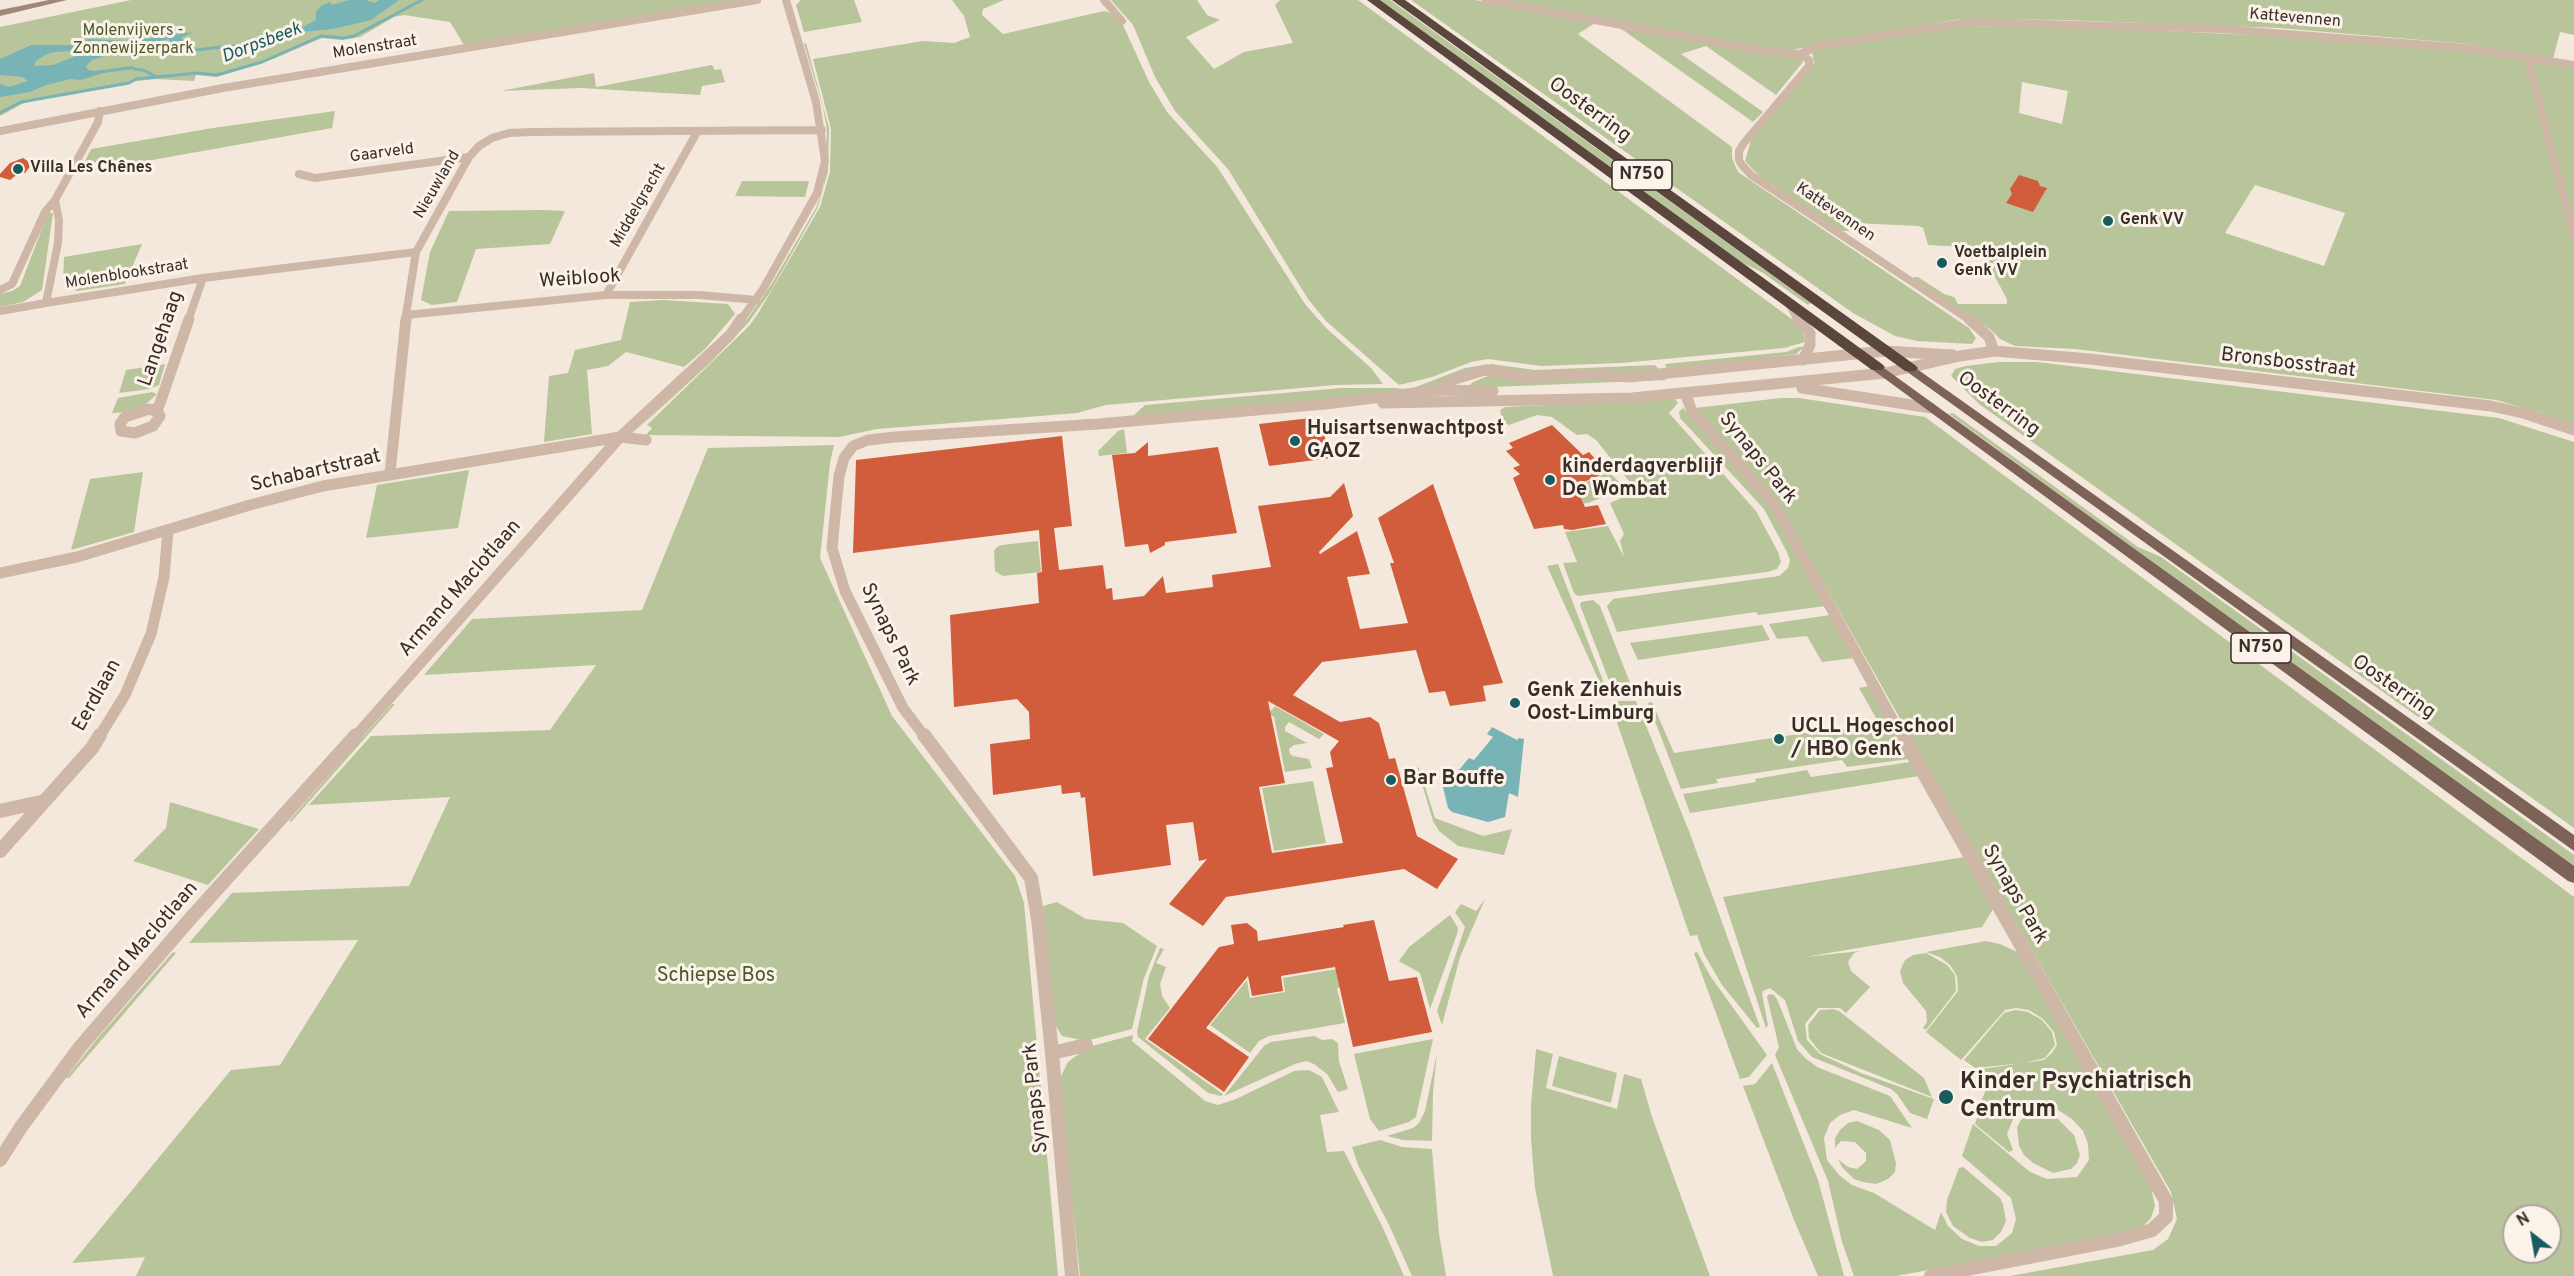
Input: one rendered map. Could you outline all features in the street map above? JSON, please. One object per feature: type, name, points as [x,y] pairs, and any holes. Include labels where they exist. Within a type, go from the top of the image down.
[{"type":"highway","name":"Oosterring","points":[[1373,0],[1881,370]]},
{"type":"highway","name":"Oosterring","points":[[1398,0],[1910,368]]},
{"type":"main road","points":[[0,13],[62,0]]},
{"type":"main road","name":"Oosterring","points":[[1910,368],[2574,844]]},
{"type":"main road","name":"Oosterring","points":[[1881,370],[2574,876]]},
{"type":"street","name":"Molenstraat","points":[[0,131],[233,87],[757,0]]},
{"type":"street","name":"Armand Maclotlaan","points":[[0,1160],[80,1047],[190,919],[431,653],[620,437],[730,334],[756,300],[817,193],[825,161],[816,102],[786,0]]},
{"type":"street","points":[[1104,0],[1122,21]]},
{"type":"street","name":"Kattevennen","points":[[1485,0],[1759,50],[1800,54],[1809,60],[1809,66],[1744,143],[1739,151],[1742,165],[1751,175],[1978,326],[1989,337],[1994,351]]},
{"type":"street","name":"Kattevennen","points":[[1800,54],[1813,47],[1969,22],[2222,28],[2467,48],[2574,65]]},
{"type":"street","points":[[2528,57],[2574,235]]},
{"type":"street","points":[[0,290],[12,284],[45,212],[56,200],[98,122],[100,111]]},
{"type":"street","name":"Nieuwland","points":[[390,473],[406,315],[416,252],[469,157],[486,142],[509,133],[822,130]]},
{"type":"street","name":"Middelgracht","points":[[606,295],[697,132]]},
{"type":"street","name":"Gaarveld","points":[[299,174],[315,178],[469,157]]},
{"type":"street","name":"Molenblookstraat","points":[[56,200],[59,220],[58,243],[46,303],[203,278],[416,252]]},
{"type":"street","name":"Langehaag","points":[[154,410],[159,406],[203,278]]},
{"type":"street","name":"Weiblook","points":[[406,315],[606,295],[700,295],[756,300]]},
{"type":"street","points":[[0,311],[46,303]]},
{"type":"street","name":"Oosterring","points":[[1789,304],[1795,317],[1810,333],[1810,345],[1803,360]]},
{"type":"street","points":[[1885,351],[1960,356]]},
{"type":"street","name":"Synaps Park","points":[[1072,1276],[1052,1053],[1038,919],[1031,878],[903,708],[845,591],[834,561],[832,548],[839,476],[850,445],[868,440],[1087,425],[1325,404],[1439,390],[1455,379],[1476,371],[1493,371],[1526,377],[1600,374],[1629,377],[1885,351]]},
{"type":"street","points":[[1910,368],[1960,356],[1994,351]]},
{"type":"street","name":"Bronsbosstraat","points":[[1994,351],[2090,359],[2491,406],[2523,413],[2574,430]]},
{"type":"street","name":"Synaps Park","points":[[1325,404],[1456,402],[1491,396],[1632,398],[1777,385],[1910,368]]},
{"type":"street","points":[[1456,402],[1458,390],[1472,378],[1493,371]]},
{"type":"street","name":"Synaps Park","points":[[1777,385],[1884,399],[1931,408]]},
{"type":"street","points":[[1432,403],[1439,390],[1458,390],[1491,396]]},
{"type":"street","name":"Synaps Park","points":[[1685,393],[1692,411],[1774,504],[1961,842],[2166,1201],[2166,1217],[2152,1230],[2117,1240],[1931,1276]]},
{"type":"street","name":"Schabartstraat","points":[[0,573],[77,557],[261,502],[323,486],[390,473],[620,437],[646,440]]},
{"type":"street","name":"Eerdlaan","points":[[0,851],[92,748],[125,695],[151,634],[164,577],[168,530]]},
{"type":"street","points":[[0,811],[45,801]]},
{"type":"street","points":[[1052,1053],[1086,1045]]},
{"type":"green space","name":"Molenvijvers - Zonnewijzerpark","points":[[131,0],[740,0],[464,45],[450,22],[404,15],[394,17],[360,37],[342,40],[322,38],[273,59],[216,77],[196,75],[194,81],[156,79],[129,82],[24,103],[0,116],[0,27]]},
{"type":"green space","points":[[801,0],[854,0],[862,22],[804,32],[796,5]]},
{"type":"green space","points":[[952,0],[1004,0],[983,9],[982,15],[1003,34],[1104,11],[1113,14],[1123,25],[1149,82],[1167,112],[1218,168],[1305,304],[1326,328],[1371,368],[1383,384],[1335,385],[1106,405],[1077,413],[877,429],[839,437],[646,435],[652,428],[647,425],[749,326],[820,207],[830,172],[831,129],[813,59],[923,41],[954,43],[970,37],[964,16]]},
{"type":"green space","points":[[1111,0],[1197,0],[1207,15],[1220,20],[1186,37],[1214,69],[1244,52],[1293,43],[1275,5],[1280,0],[1358,0],[1797,323],[1803,331],[1805,342],[1784,348],[1621,363],[1541,366],[1488,359],[1471,362],[1432,377],[1399,385],[1326,321],[1308,299],[1228,169],[1175,111],[1155,77],[1133,25]]},
{"type":"green space","points":[[1380,0],[1390,0],[1811,303],[1808,305],[1763,273],[1739,261]]},
{"type":"green space","points":[[1411,0],[1475,0],[1595,23],[1578,34],[1732,147],[1732,158],[1738,172],[1969,328],[1976,338],[1972,344],[1917,341],[1895,336],[1853,313]]},
{"type":"green space","points":[[1501,0],[2574,0],[2574,35],[2560,32],[2553,59],[2468,44],[2279,28],[2063,20],[1959,19],[1791,50],[1760,48]]},
{"type":"green space","points":[[1960,26],[2073,27],[2254,35],[2451,48],[2574,67],[2574,428],[2541,413],[2496,400],[2075,349],[2015,346],[2000,339],[1991,330],[1913,277],[1918,277],[1944,294],[1954,297],[1958,304],[2007,304],[2007,299],[1979,248],[1928,245],[1923,228],[1919,226],[1853,223],[1843,226],[1850,231],[1841,231],[1759,176],[1745,161],[1751,140],[1814,63],[1812,51]],"holes":[[[2022,82],[2068,91],[2062,124],[2019,113]],[[2255,185],[2345,213],[2324,266],[2225,233]]]},
{"type":"green space","points":[[1620,28],[1795,56],[1803,62],[1776,95],[1706,46],[1681,54],[1763,112],[1753,122]]},
{"type":"green space","points":[[806,43],[829,128],[828,172],[817,209],[769,294],[748,323],[710,363],[638,429],[741,328],[771,285],[816,208],[824,184],[827,130],[823,107],[804,44]]},
{"type":"green space","points":[[712,65],[715,70],[721,69],[725,82],[702,86],[700,95],[581,88],[501,91],[594,73],[596,87]]},
{"type":"green space","points":[[335,111],[332,128],[79,173],[91,149],[213,128]]},
{"type":"green space","points":[[742,181],[809,181],[805,197],[735,196]]},
{"type":"green space","points":[[449,211],[565,211],[550,244],[476,249],[457,302],[432,305],[421,300],[430,252]]},
{"type":"green space","points":[[48,213],[53,213],[42,290],[23,302],[0,307],[0,294],[20,286]]},
{"type":"green space","points":[[142,244],[125,284],[77,291],[63,282],[64,257]]},
{"type":"green space","points":[[663,300],[728,304],[735,314],[705,349],[684,367],[626,352],[608,366],[587,370],[592,434],[544,442],[549,376],[568,373],[575,350],[621,340],[630,302]]},
{"type":"green space","points":[[1804,347],[1796,354],[1668,371],[1665,364],[1786,352]]},
{"type":"green space","points":[[1999,362],[2037,362],[2499,418],[2574,442],[2574,828],[1979,404],[1951,376],[1955,369]]},
{"type":"green space","points":[[165,364],[159,385],[150,389],[119,393],[126,370]]},
{"type":"green space","points":[[1491,364],[1535,370],[1655,365],[1661,372],[1538,374],[1507,369],[1439,386],[1413,388],[1465,368]]},
{"type":"green space","points":[[1488,376],[1545,381],[1664,376],[1666,380],[1467,388],[1473,382]]},
{"type":"green space","points":[[1341,388],[1395,388],[1404,389],[1406,392],[1133,416],[1145,405]]},
{"type":"green space","points":[[152,392],[157,394],[145,405],[129,412],[112,413],[118,398]]},
{"type":"green space","points":[[1799,398],[1925,417],[2574,897],[2574,1276],[2010,1276],[2153,1250],[2168,1239],[2177,1219],[2171,1192],[1779,504],[1695,408]]},
{"type":"green space","points":[[1675,399],[1678,403],[1669,413],[1756,511],[1781,562],[1777,569],[1767,572],[1578,596],[1574,593],[1563,563],[1577,562],[1565,532],[1608,526],[1624,557],[1620,541],[1624,534],[1610,503],[1637,491],[1596,440],[1587,434],[1577,435],[1552,417],[1537,415],[1509,425],[1502,422],[1500,410],[1505,407]]},
{"type":"green space","points":[[1683,408],[1768,504],[1825,606],[1758,615],[1756,612],[1617,632],[1607,606],[1613,599],[1779,576],[1788,568],[1790,560],[1787,552],[1764,509],[1680,418],[1679,412]]},
{"type":"green space","points":[[1953,413],[2138,547],[2161,557],[2574,855],[2574,869],[1949,414]]},
{"type":"green space","points":[[1124,429],[1127,453],[1099,456],[1098,451],[1118,431]]},
{"type":"green space","name":"Schiepse Bos","points":[[834,445],[820,558],[892,716],[1015,876],[1024,903],[1058,1276],[136,1276],[145,1257],[72,1263],[231,1070],[280,1065],[358,940],[189,943],[232,893],[409,886],[450,797],[309,805],[371,736],[550,730],[596,665],[424,675],[472,619],[642,610],[708,448]]},
{"type":"green space","points":[[469,470],[458,528],[366,538],[377,485]]},
{"type":"green space","points":[[143,472],[134,532],[71,550],[90,479]]},
{"type":"green space","points":[[1609,472],[1625,488],[1588,503],[1546,509],[1543,501]]},
{"type":"green space","points":[[1038,541],[1041,572],[1003,576],[995,571],[994,551],[997,547]]},
{"type":"green space","points":[[1558,564],[1607,691],[1604,692],[1547,566]]},
{"type":"green space","points":[[1593,600],[1600,606],[1632,688],[1613,691],[1580,605],[1581,602]]},
{"type":"green space","points":[[1830,615],[1854,658],[1822,662],[1807,636],[1777,639],[1769,624]]},
{"type":"green space","points":[[1762,625],[1770,640],[1638,660],[1630,643]]},
{"type":"green space","points":[[1869,686],[1909,759],[1847,767],[1842,760],[1716,779],[1718,783],[1681,789],[1648,703],[1652,702],[1674,753],[1831,729],[1832,731],[1880,725],[1859,688]]},
{"type":"green space","points":[[1617,701],[1636,701],[1689,831],[1760,1027],[1757,1028],[1722,985],[1704,954],[1697,935],[1690,936],[1612,708]]},
{"type":"green space","points":[[392,704],[395,704],[291,822],[289,821]]},
{"type":"green space","points":[[1275,706],[1324,734],[1319,739],[1289,722],[1285,727],[1285,731],[1307,743],[1294,745],[1289,749],[1290,754],[1309,759],[1312,768],[1285,772],[1274,717],[1268,714]]},
{"type":"green space","points":[[1910,762],[1919,776],[1690,813],[1683,794],[1756,782],[1755,779],[1807,770],[1811,777]]},
{"type":"green space","points":[[1417,767],[1435,818],[1483,836],[1512,829],[1504,855],[1458,846],[1439,831],[1433,821]]},
{"type":"green space","points":[[1313,781],[1326,843],[1274,851],[1262,788]]},
{"type":"green space","points":[[170,802],[259,829],[208,885],[133,861],[166,828]]},
{"type":"green space","points":[[1964,857],[1993,909],[1982,927],[1805,957],[1860,951],[1854,953],[1848,962],[1851,971],[1870,987],[1846,1013],[1840,1008],[1818,1008],[1805,1024],[1807,1040],[1820,1054],[1861,1073],[1934,1099],[1927,1119],[1910,1113],[1891,1089],[1812,1057],[1798,1041],[1785,1000],[1770,988],[1762,994],[1768,1025],[1766,1028],[1723,897]]},
{"type":"green space","points":[[1485,899],[1460,957],[1442,1025],[1437,1011],[1465,927],[1455,912],[1461,904],[1476,911]]},
{"type":"green space","points":[[1057,902],[1086,919],[1123,923],[1157,946],[1144,978],[1132,1029],[1086,1041],[1062,1036],[1054,1023],[1043,906]]},
{"type":"green space","points":[[1450,915],[1458,928],[1457,934],[1430,1009],[1420,973],[1399,961],[1409,947]]},
{"type":"green space","points":[[1986,941],[2000,944],[2017,952],[2149,1178],[2155,1206],[2151,1218],[2144,1225],[2133,1230],[1989,1259],[1896,1276],[1854,1276],[1842,1242],[1828,1181],[1775,1055],[1779,1047],[1767,997],[1769,994],[1774,995],[1777,999],[1797,1049],[1805,1058],[1817,1067],[1890,1096],[1912,1128],[1854,1110],[1840,1115],[1830,1123],[1824,1138],[1827,1160],[1839,1175],[1852,1185],[1874,1193],[1935,1230],[1941,1212],[1948,1226],[1962,1239],[1979,1246],[1996,1246],[2012,1233],[2016,1219],[2011,1198],[1962,1156],[1973,1124],[2030,1172],[2047,1179],[2077,1177],[2089,1160],[2088,1144],[2083,1131],[2072,1119],[2055,1108],[2042,1105],[1979,1106],[1985,1092],[1984,1082],[1975,1070],[2044,1060],[2052,1053],[2057,1045],[2054,1032],[2043,1019],[2029,1010],[2016,1008],[2005,1010],[1961,1060],[1926,1032],[1958,991],[1957,976],[1950,965],[1940,957],[1926,952]]},
{"type":"green space","points":[[1160,948],[1164,949],[1156,963],[1166,967],[1160,984],[1162,996],[1170,1008],[1145,1039],[1223,1094],[1221,1096],[1208,1093],[1138,1037],[1137,1032],[1149,976]]},
{"type":"green space","points":[[173,952],[176,953],[69,1078],[66,1078],[97,1039]]},
{"type":"green space","points":[[1697,952],[1711,977],[1767,1055],[1749,1077],[1740,1079],[1694,953]]},
{"type":"green space","points":[[1926,953],[1947,965],[1955,975],[1956,991],[1926,1030],[1923,1028],[1927,1022],[1926,1011],[1903,983],[1900,971],[1905,960],[1913,955]]},
{"type":"green space","points":[[1337,969],[1347,986],[1337,988],[1345,1023],[1269,1036],[1259,1041],[1250,1053],[1210,1025],[1247,980],[1250,998],[1285,992],[1283,978]]},
{"type":"green space","points":[[1820,1010],[1839,1011],[1924,1078],[1932,1097],[1821,1053],[1809,1038],[1808,1025]]},
{"type":"green space","points":[[2016,1010],[2028,1012],[2042,1020],[2052,1032],[2055,1045],[2045,1058],[2024,1063],[1975,1068],[1964,1060],[2004,1013]]},
{"type":"green space","points":[[1133,1035],[1132,1041],[1205,1101],[1218,1105],[1236,1099],[1294,1071],[1309,1070],[1322,1077],[1339,1112],[1320,1115],[1327,1152],[1344,1151],[1383,1228],[1404,1276],[1080,1276],[1059,1080],[1068,1062],[1088,1047]]},
{"type":"green space","points":[[1314,1036],[1322,1040],[1332,1039],[1338,1043],[1339,1061],[1348,1089],[1338,1092],[1327,1074],[1306,1061],[1224,1096],[1264,1046],[1271,1042]]},
{"type":"green space","points":[[1433,1039],[1416,1117],[1409,1122],[1379,1131],[1370,1119],[1354,1054]]},
{"type":"green space","points":[[1536,1049],[1553,1054],[1546,1088],[1617,1109],[1624,1074],[1641,1079],[1652,1117],[1710,1276],[1553,1276],[1535,1188],[1531,1139],[1531,1106]]},
{"type":"green space","points":[[1437,1053],[1432,1141],[1403,1140],[1387,1136],[1413,1128],[1419,1123],[1425,1111]]},
{"type":"green space","points":[[1559,1056],[1617,1073],[1611,1103],[1552,1086]]},
{"type":"green space","points":[[1772,1063],[1818,1180],[1844,1276],[1818,1276],[1743,1086],[1755,1084]]},
{"type":"green space","points":[[2011,1111],[2014,1117],[2007,1134],[2013,1150],[2009,1152],[1975,1124],[1979,1112]]},
{"type":"green space","points":[[2036,1113],[2057,1118],[2074,1135],[2080,1155],[2077,1163],[2071,1169],[2053,1173],[2033,1163],[2024,1155],[2019,1146],[2017,1127],[2027,1115]]},
{"type":"green space","points":[[1857,1121],[1879,1130],[1890,1140],[1896,1163],[1895,1172],[1888,1179],[1876,1184],[1854,1179],[1842,1167],[1838,1159],[1848,1167],[1857,1169],[1866,1161],[1866,1153],[1855,1142],[1841,1141],[1835,1148],[1835,1138],[1840,1130],[1848,1123]]},
{"type":"green space","points":[[1380,1140],[1402,1147],[1432,1149],[1439,1234],[1446,1276],[1412,1276],[1358,1165],[1352,1147]]},
{"type":"green space","points":[[1963,1167],[2000,1198],[2003,1204],[2006,1221],[2001,1232],[1993,1240],[1982,1242],[1970,1238],[1953,1226],[1946,1212],[1947,1200],[1959,1168]]},
{"type":"water","points":[[349,0],[366,0],[375,3],[379,0],[399,0],[371,20],[333,29],[301,32],[303,27],[316,20],[316,12],[321,6],[330,2],[332,5]]},
{"type":"water","points":[[193,32],[181,38],[183,40],[176,44],[172,45],[169,39],[139,45],[92,60],[86,66],[88,70],[94,71],[132,66],[134,69],[103,73],[81,80],[71,79],[46,85],[30,92],[0,97],[0,84],[9,87],[28,81],[22,77],[0,75],[0,59],[31,45],[75,45],[88,39],[131,41]],"holes":[[[73,51],[77,54],[53,65],[34,66],[36,61],[54,52]]]},
{"type":"water","points":[[1492,727],[1517,740],[1524,739],[1518,797],[1509,793],[1505,817],[1488,822],[1452,812],[1448,808],[1441,779],[1448,783],[1469,758],[1474,760],[1493,737],[1487,734]]},
{"type":"building","name":"Villa Les Chênes","points":[[23,158],[32,164],[25,173],[19,173],[10,180],[0,177],[10,163]]},
{"type":"building","points":[[2019,175],[2038,181],[2040,186],[2047,188],[2033,212],[2006,203],[2012,194],[2010,189]]},
{"type":"building","name":"Huisartsenwachtpost GAOZ","points":[[1319,417],[1331,458],[1269,466],[1259,424]]},
{"type":"building","name":"kinderdagverblijf De Wombat","points":[[1552,425],[1583,455],[1589,452],[1607,472],[1575,486],[1585,507],[1598,505],[1606,524],[1572,530],[1564,529],[1563,525],[1534,529],[1513,478],[1520,474],[1513,468],[1520,465],[1506,451],[1513,448],[1509,443]]},
{"type":"building","points":[[1062,436],[1072,526],[1054,528],[1059,570],[1103,565],[1106,589],[1112,588],[1113,600],[1144,596],[1163,576],[1166,593],[1213,587],[1212,575],[1271,567],[1258,506],[1330,497],[1344,483],[1353,516],[1319,552],[1320,554],[1357,531],[1370,574],[1347,577],[1360,629],[1408,623],[1390,563],[1394,563],[1378,518],[1433,484],[1503,683],[1483,686],[1486,701],[1450,706],[1445,691],[1429,693],[1416,650],[1322,662],[1293,695],[1340,722],[1370,717],[1379,723],[1389,759],[1395,758],[1417,836],[1458,859],[1437,889],[1404,869],[1226,897],[1203,926],[1169,904],[1207,859],[1199,861],[1193,822],[1166,825],[1171,865],[1093,876],[1085,797],[1081,798],[1080,792],[1062,794],[1061,785],[993,795],[990,744],[1030,739],[1029,712],[1017,699],[954,707],[950,615],[1039,603],[1037,573],[1042,572],[1039,530],[853,553],[856,460]],"holes":[[[1268,701],[1339,741],[1330,752],[1333,767],[1326,768],[1343,843],[1272,853],[1259,787],[1285,783]]]},
{"type":"building","points":[[1148,442],[1148,456],[1218,447],[1237,533],[1165,542],[1165,545],[1150,553],[1148,544],[1125,547],[1112,455],[1135,453]]},
{"type":"building","points":[[1374,920],[1389,981],[1417,977],[1432,1032],[1353,1047],[1335,967],[1281,976],[1283,991],[1252,996],[1248,976],[1206,1028],[1249,1057],[1224,1092],[1148,1039],[1219,947],[1234,944],[1231,925],[1247,923],[1257,931],[1258,941]]},
{"type":"waterway","name":"Dorpsbeek","points":[[0,113],[21,102],[129,83],[136,79],[198,73],[217,75],[262,62],[321,36],[343,38],[354,36],[422,0]]},
{"type":"waterway","points":[[176,44],[172,49],[176,52],[261,43],[301,32]]},
{"type":"waterway","points":[[134,69],[143,70],[155,76]]},
{"type":"place","name":"Villa Les Chênes","points":[[18,169]]},
{"type":"place","name":"Genk VV","points":[[2108,221]]},
{"type":"place","name":"Voetbalplein Genk VV","points":[[1942,263]]},
{"type":"place","name":"Huisartsenwachtpost GAOZ","points":[[1295,441]]},
{"type":"place","name":"kinderdagverblijf De Wombat","points":[[1550,480]]},
{"type":"place","name":"Genk Ziekenhuis Oost-Limburg","points":[[1515,703]]},
{"type":"place","name":"UCLL Hogeschool / HBO Genk","points":[[1779,739]]},
{"type":"place","name":"Bar Bouffe","points":[[1391,780]]},
{"type":"place","name":"Kinder Psychiatrisch Centrum","points":[[1946,1097]]}]
